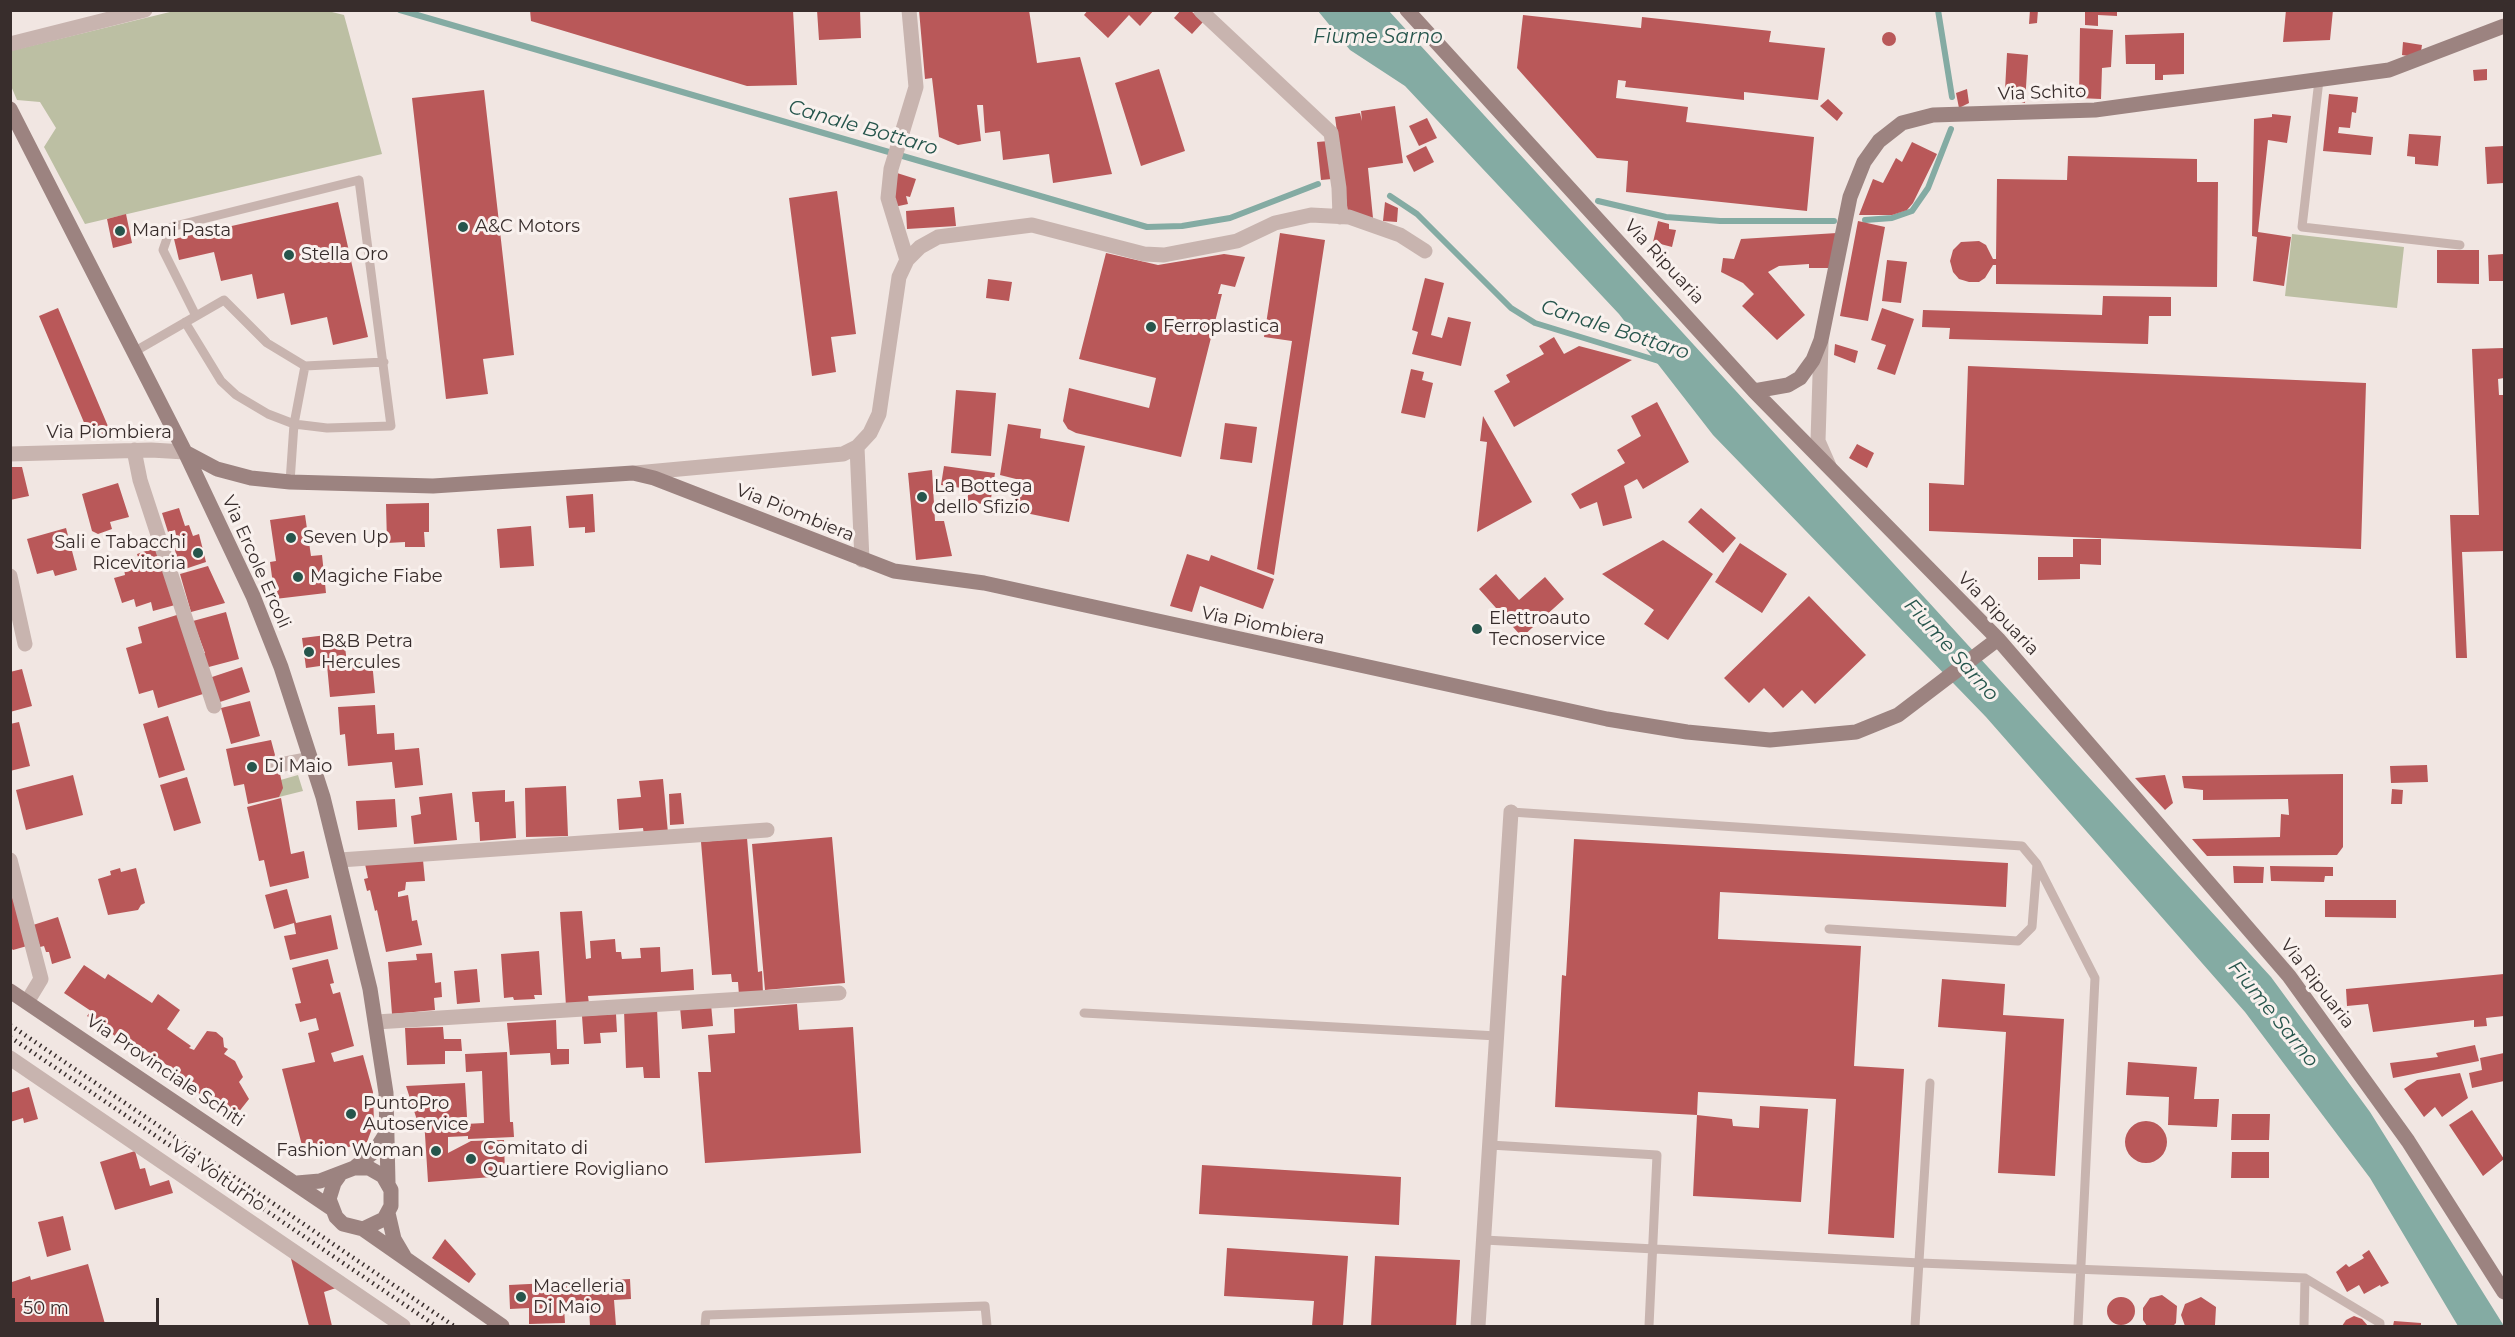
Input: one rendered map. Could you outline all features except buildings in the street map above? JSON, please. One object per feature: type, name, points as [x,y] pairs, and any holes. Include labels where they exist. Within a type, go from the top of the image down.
[{"type":"street","points":[[10,44],[145,10]]},
{"type":"street","points":[[907,260],[888,198],[891,169],[902,140],[916,87],[909,10]]},
{"type":"street","name":"Via Ripuaria","points":[[1407,10],[1754,391],[1998,639],[2289,976],[2408,1141],[2505,1292]]},
{"type":"street","points":[[1201,11],[1331,133],[1339,188],[1340,217]]},
{"type":"street","name":"Via Schito","points":[[1754,391],[1788,385],[1800,378],[1813,360],[1821,340],[1850,197],[1864,162],[1879,141],[1902,123],[1933,115],[2095,110],[2389,70],[2505,26]]},
{"type":"street","name":"Via Ercole Ercoli","points":[[10,109],[132,353],[185,452],[253,596],[281,667],[340,860],[376,1022],[386,1093],[388,1183]]},
{"type":"street","points":[[862,561],[857,447],[870,433],[879,414],[899,277],[907,260],[920,247],[938,237],[1032,225],[1144,254],[1164,255],[1237,241],[1275,223],[1311,215],[1349,217],[1400,235],[1425,251]]},
{"type":"street","points":[[1821,340],[1818,441],[1829,467]]},
{"type":"street","name":"Via Piombiera","points":[[10,454],[134,450],[185,452],[217,469],[250,478],[290,482],[434,486],[633,473],[843,454],[857,447]]},
{"type":"street","points":[[134,450],[140,480],[214,706]]},
{"type":"street","name":"Via Piombiera","points":[[633,473],[654,478],[862,561],[894,571],[984,584],[1607,719],[1687,732],[1770,740],[1856,732],[1898,715],[1998,639]]},
{"type":"street","points":[[10,576],[25,644]]},
{"type":"street","points":[[274,766],[310,759]]},
{"type":"street","points":[[1478,1326],[1511,812]]},
{"type":"street","points":[[340,860],[767,830]]},
{"type":"street","points":[[10,860],[41,979],[27,1002]]},
{"type":"street","name":"Via Provinciale Schiti","points":[[10,991],[297,1184],[331,1208],[344,1224],[363,1229],[502,1326]]},
{"type":"street","points":[[376,1022],[839,993]]},
{"type":"street","name":"Via Volturno","points":[[10,1058],[403,1326]]},
{"type":"street","points":[[297,1184],[339,1176],[354,1168],[375,1150],[387,1132]]},
{"type":"street","points":[[354,1168],[362,1167],[377,1171],[388,1183]]},
{"type":"street","points":[[331,1208],[331,1191],[339,1176]]},
{"type":"street","name":"Via Provinciale Schiti","points":[[388,1183],[392,1198],[388,1213],[394,1239],[405,1258]]},
{"type":"street","points":[[363,1229],[378,1224],[388,1213]]},
{"type":"lane","points":[[2319,80],[2302,227],[2460,245]]},
{"type":"lane","points":[[185,322],[221,381],[236,395],[268,414],[294,424],[327,428],[391,426],[359,180],[171,227],[163,250],[196,316]]},
{"type":"lane","points":[[132,353],[224,300],[267,343],[305,366],[384,362]]},
{"type":"lane","points":[[290,482],[294,424],[305,366]]},
{"type":"lane","points":[[1511,812],[2022,846],[2037,864],[2095,978],[2078,1326]]},
{"type":"lane","points":[[1829,929],[2018,941],[2032,927],[2037,864]]},
{"type":"lane","points":[[1084,1013],[1497,1036]]},
{"type":"lane","points":[[1915,1326],[1930,1083]]},
{"type":"lane","points":[[1490,1145],[1658,1155],[1649,1326]]},
{"type":"lane","points":[[1484,1240],[1920,1263],[2305,1278],[2380,1323],[2380,1326]]},
{"type":"lane","points":[[2304,1326],[2305,1278]]},
{"type":"lane","points":[[705,1326],[705,1315],[985,1306],[987,1326]]},
{"type":"green space","points":[[174,11],[328,11],[344,15],[382,154],[85,224],[44,147],[56,128],[40,102],[17,100],[11,86],[10,51]]},
{"type":"green space","points":[[2292,234],[2404,247],[2397,308],[2285,296]]},
{"type":"green space","points":[[298,775],[303,791],[279,797],[277,781]]},
{"type":"water","name":"Fiume Sarno","points":[[1318,11],[1389,11],[2271,977],[2370,1112],[2504,1326],[2458,1326],[2370,1178],[2245,1012],[1986,717],[1713,435],[1619,314],[1405,86],[1350,50]]},
{"type":"waterway","name":"Canale Bottaro","points":[[400,10],[1147,227],[1182,226],[1230,218],[1318,184]]},
{"type":"waterway","points":[[1938,10],[1952,97]]},
{"type":"waterway","points":[[1865,220],[1892,218],[1912,211],[1928,188],[1951,129]]},
{"type":"waterway","name":"Canale Bottaro","points":[[1390,196],[1417,214],[1511,308],[1535,323],[1662,362]]},
{"type":"waterway","points":[[1598,201],[1666,217],[1720,221],[1834,221]]},
{"type":"railway","points":[[10,1025],[454,1326]]},
{"type":"railway","points":[[10,1037],[436,1326]]},
{"type":"place","name":"A&C Motors","points":[[463,227]]},
{"type":"place","name":"Mani Pasta","points":[[120,231]]},
{"type":"place","name":"Stella Oro","points":[[289,255]]},
{"type":"place","name":"Ferroplastica","points":[[1151,327]]},
{"type":"place","name":"La Bottega dello Sfizio","points":[[922,497]]},
{"type":"place","name":"Seven Up","points":[[291,538]]},
{"type":"place","name":"Sali e Tabacchi Ricevitoria","points":[[198,553]]},
{"type":"place","name":"Magiche Fiabe","points":[[298,577]]},
{"type":"place","name":"Elettroauto Tecnoservice","points":[[1477,629]]},
{"type":"place","name":"B&B Petra Hercules","points":[[309,652]]},
{"type":"place","name":"Di Maio","points":[[252,767]]},
{"type":"place","name":"PuntoPro Autoservice","points":[[351,1114]]},
{"type":"place","name":"Fashion Woman","points":[[436,1151]]},
{"type":"place","name":"Comitato di Quartiere Rovigliano","points":[[471,1159]]},
{"type":"place","name":"Macelleria Di Maio","points":[[521,1297]]}]
